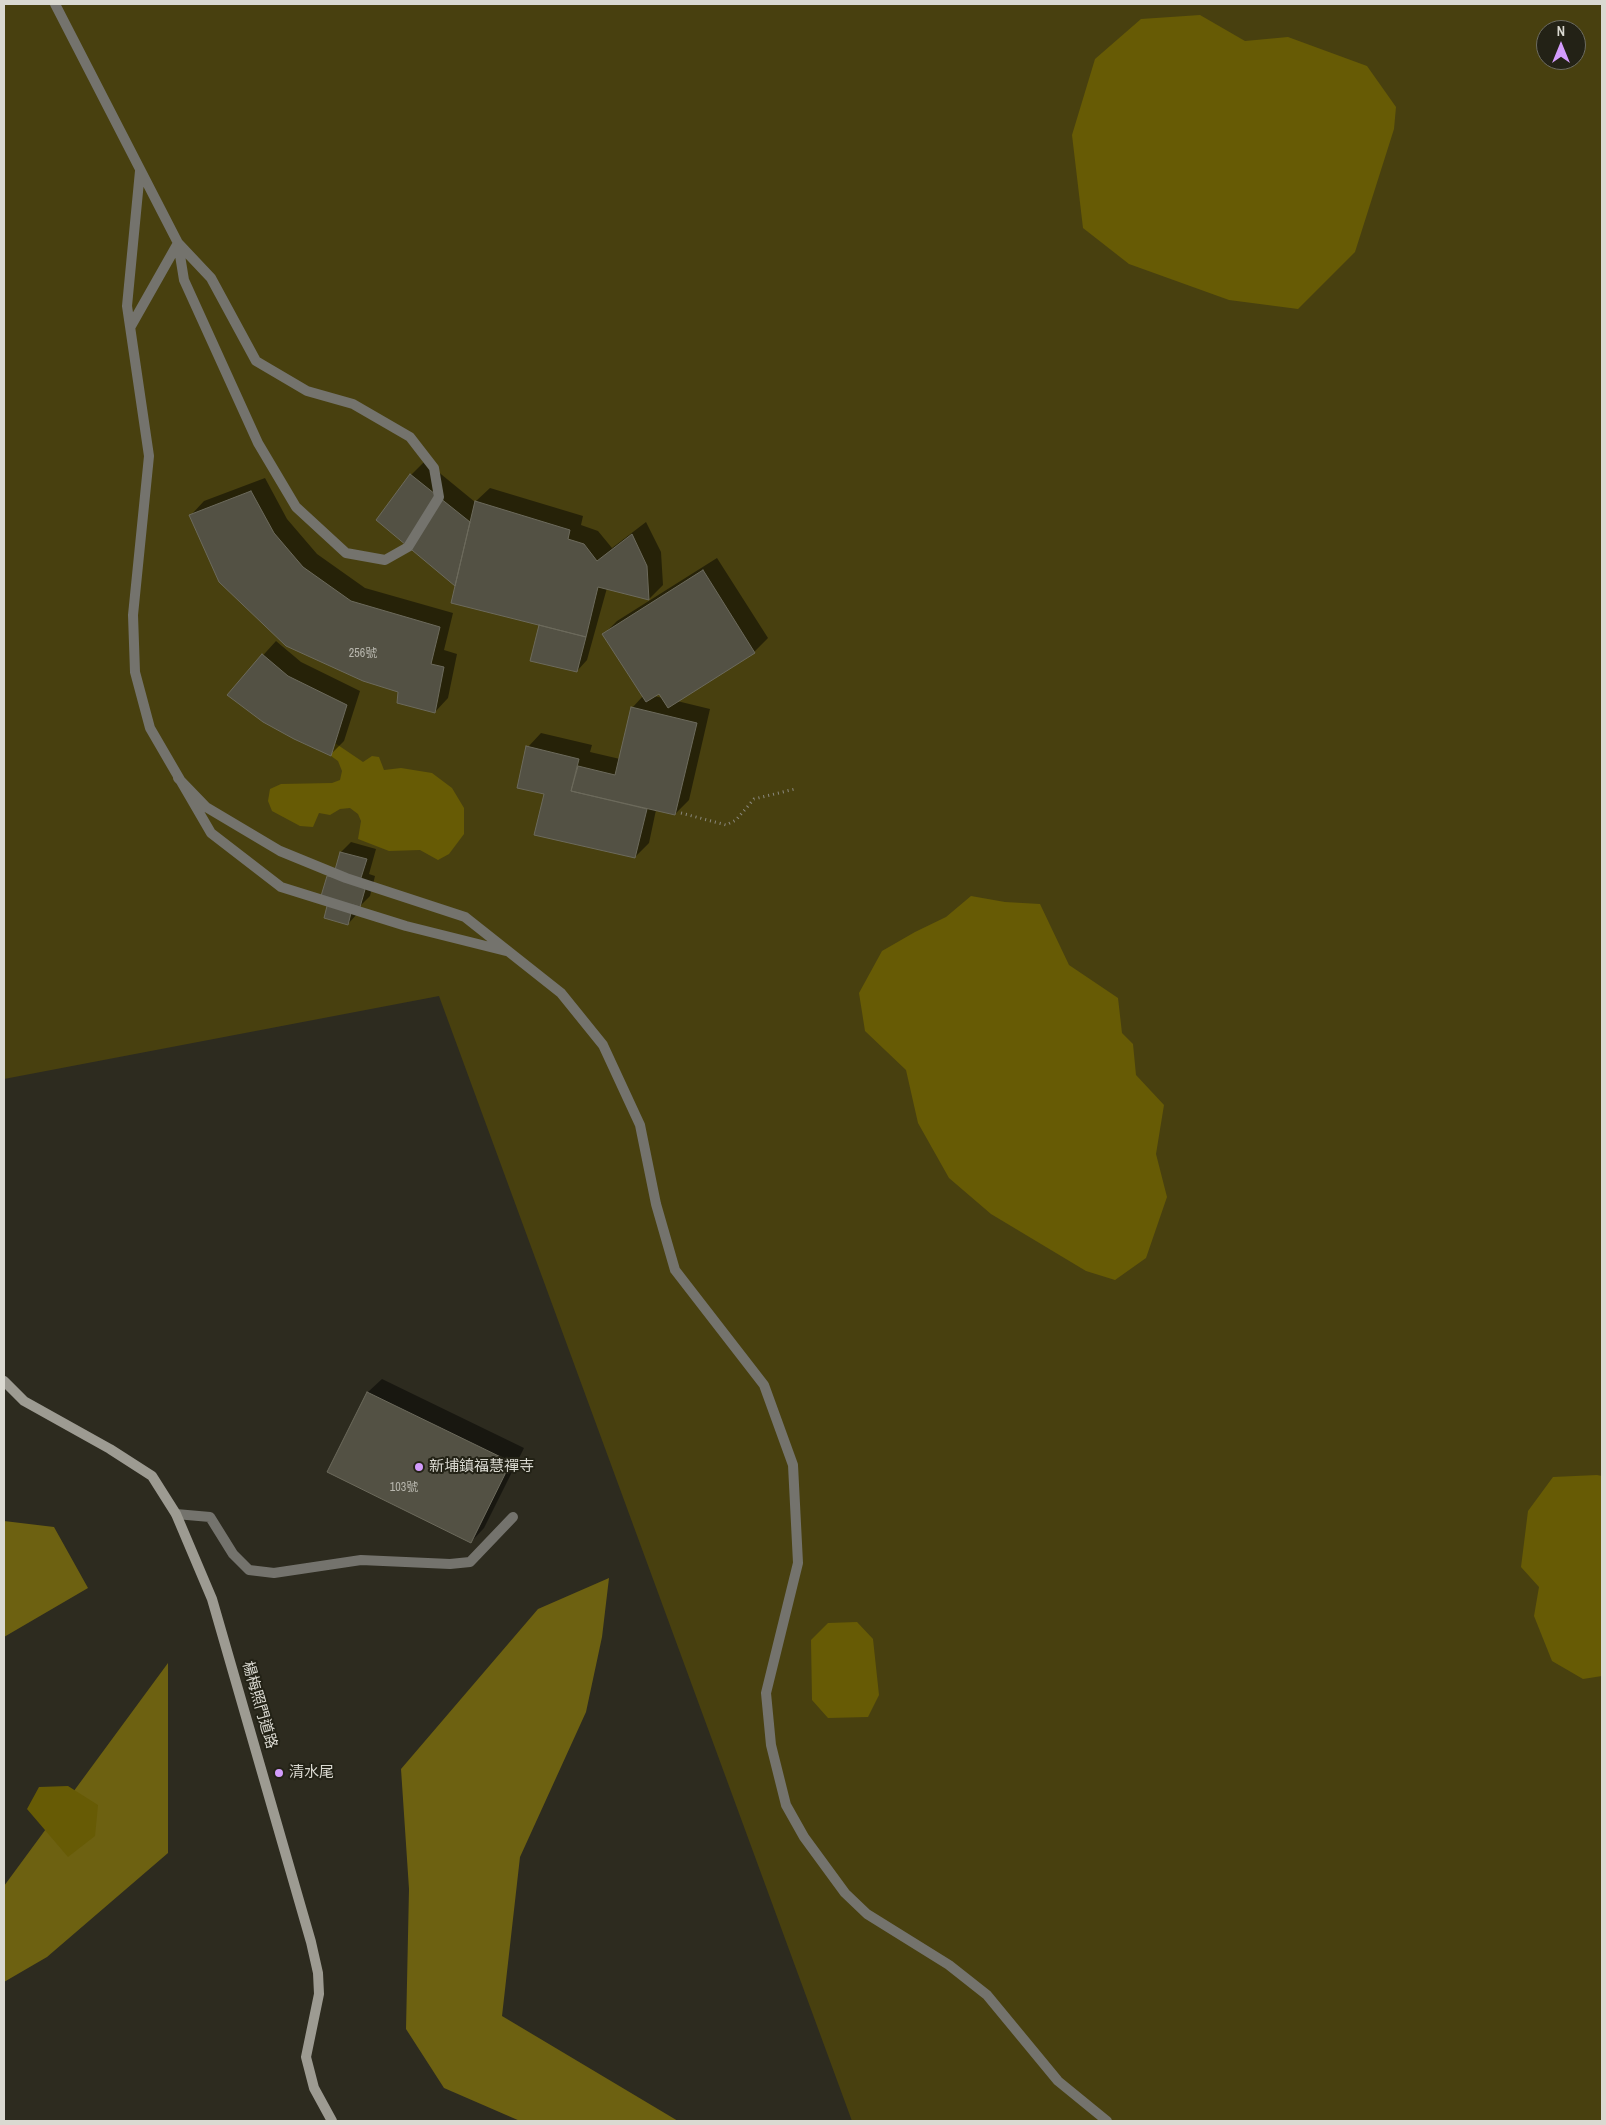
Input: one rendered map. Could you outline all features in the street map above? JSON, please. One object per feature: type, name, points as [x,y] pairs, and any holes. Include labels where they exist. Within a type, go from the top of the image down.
[{"type":"street","points":[[55,4],[178,243],[211,278],[256,361],[307,391],[353,404],[410,438],[434,468],[439,497],[408,547],[385,560],[346,553],[296,507],[258,443],[184,280],[178,243]]},
{"type":"street","points":[[141,170],[127,306],[149,456],[133,615],[135,672],[150,728],[211,833],[282,887],[406,926],[512,953]]},
{"type":"street","points":[[131,326],[178,243]]},
{"type":"street","points":[[178,778],[206,807],[280,851],[346,878],[465,917],[561,993],[603,1045],[640,1124],[656,1204],[675,1270],[764,1385],[793,1465],[798,1564],[766,1693],[772,1745],[786,1805],[804,1838],[845,1893],[867,1914],[949,1964],[987,1995],[1058,2081],[1107,2121]]},
{"type":"street","name":"楊梅照門道路","points":[[4,1382],[24,1401],[110,1449],[152,1476],[176,1514],[212,1599],[311,1942],[318,1973],[319,1994],[306,2057],[314,2088],[332,2121]]},
{"type":"street","points":[[176,1514],[210,1516],[233,1554],[249,1570],[274,1573],[361,1560],[450,1564],[470,1562],[513,1516]]},
{"type":"path","points":[[681,813],[726,825],[736,820],[754,799],[795,789]]},
{"type":"shaded area","points":[[4,4],[1600,4],[1602,9],[1602,2121],[852,2121],[439,996],[4,1079]]},
{"type":"shaded area","points":[[1200,15],[1245,41],[1288,37],[1367,66],[1396,107],[1394,129],[1355,252],[1298,309],[1229,300],[1129,264],[1083,228],[1072,135],[1095,59],[1141,19]]},
{"type":"shaded area","points":[[335,743],[363,762],[372,756],[379,757],[384,770],[401,768],[432,773],[452,788],[464,808],[464,834],[449,854],[438,860],[420,850],[389,851],[358,839],[361,821],[358,814],[350,808],[340,809],[330,815],[319,813],[313,827],[300,826],[272,811],[268,801],[270,789],[281,784],[332,783],[340,780],[342,771],[338,761],[331,756]]},
{"type":"shaded area","points":[[971,896],[1005,902],[1040,904],[1069,965],[1118,998],[1122,1033],[1133,1044],[1136,1075],[1164,1105],[1156,1154],[1167,1197],[1146,1258],[1115,1280],[1086,1271],[991,1214],[949,1178],[918,1123],[906,1070],[865,1031],[859,993],[882,951],[946,917]]},
{"type":"shaded area","points":[[1602,1476],[1602,1676],[1583,1679],[1552,1661],[1534,1616],[1539,1587],[1521,1567],[1528,1511],[1553,1477]]},
{"type":"shaded area","points":[[4,1521],[54,1527],[88,1588],[4,1637]]},
{"type":"shaded area","points":[[609,1578],[602,1637],[586,1712],[520,1857],[502,2016],[678,2121],[520,2121],[444,2088],[406,2029],[409,1889],[401,1769],[538,1609]]},
{"type":"shaded area","points":[[857,1622],[873,1639],[879,1695],[868,1717],[828,1718],[812,1700],[811,1640],[828,1623]]},
{"type":"shaded area","points":[[168,1663],[168,1853],[47,1957],[4,1982],[4,1886]]},
{"type":"shaded area","points":[[68,1786],[98,1805],[95,1836],[68,1857],[27,1809],[39,1787]]},
{"type":"building","points":[[410,474],[470,522],[455,586],[376,520]]},
{"type":"building","points":[[251,491],[274,533],[303,567],[351,601],[440,627],[431,664],[444,667],[435,713],[397,703],[398,692],[363,681],[286,646],[219,582],[189,515]]},
{"type":"building","points":[[475,501],[570,530],[568,539],[584,544],[597,561],[632,534],[647,566],[649,600],[598,587],[586,637],[451,603]]},
{"type":"building","points":[[703,570],[755,653],[668,708],[659,694],[646,702],[602,634]]},
{"type":"building","points":[[539,625],[586,637],[577,672],[530,661]]},
{"type":"building","points":[[262,654],[288,676],[347,705],[331,756],[263,722],[227,695]]},
{"type":"building","points":[[631,707],[697,723],[675,815],[571,791],[578,766],[615,775]]},
{"type":"building","points":[[526,746],[579,759],[571,791],[647,809],[635,858],[534,835],[544,794],[517,788]]},
{"type":"building","points":[[340,852],[367,859],[359,884],[366,886],[360,907],[353,905],[348,925],[324,918],[329,898],[321,896],[327,876],[333,877]]},
{"type":"building","name":"新埔鎮福慧禪寺","points":[[367,1392],[511,1462],[471,1543],[327,1472]]},
{"type":"place","name":"新埔鎮福慧禪寺","points":[[419,1467]]},
{"type":"place","name":"清水尾","points":[[279,1773]]}]
